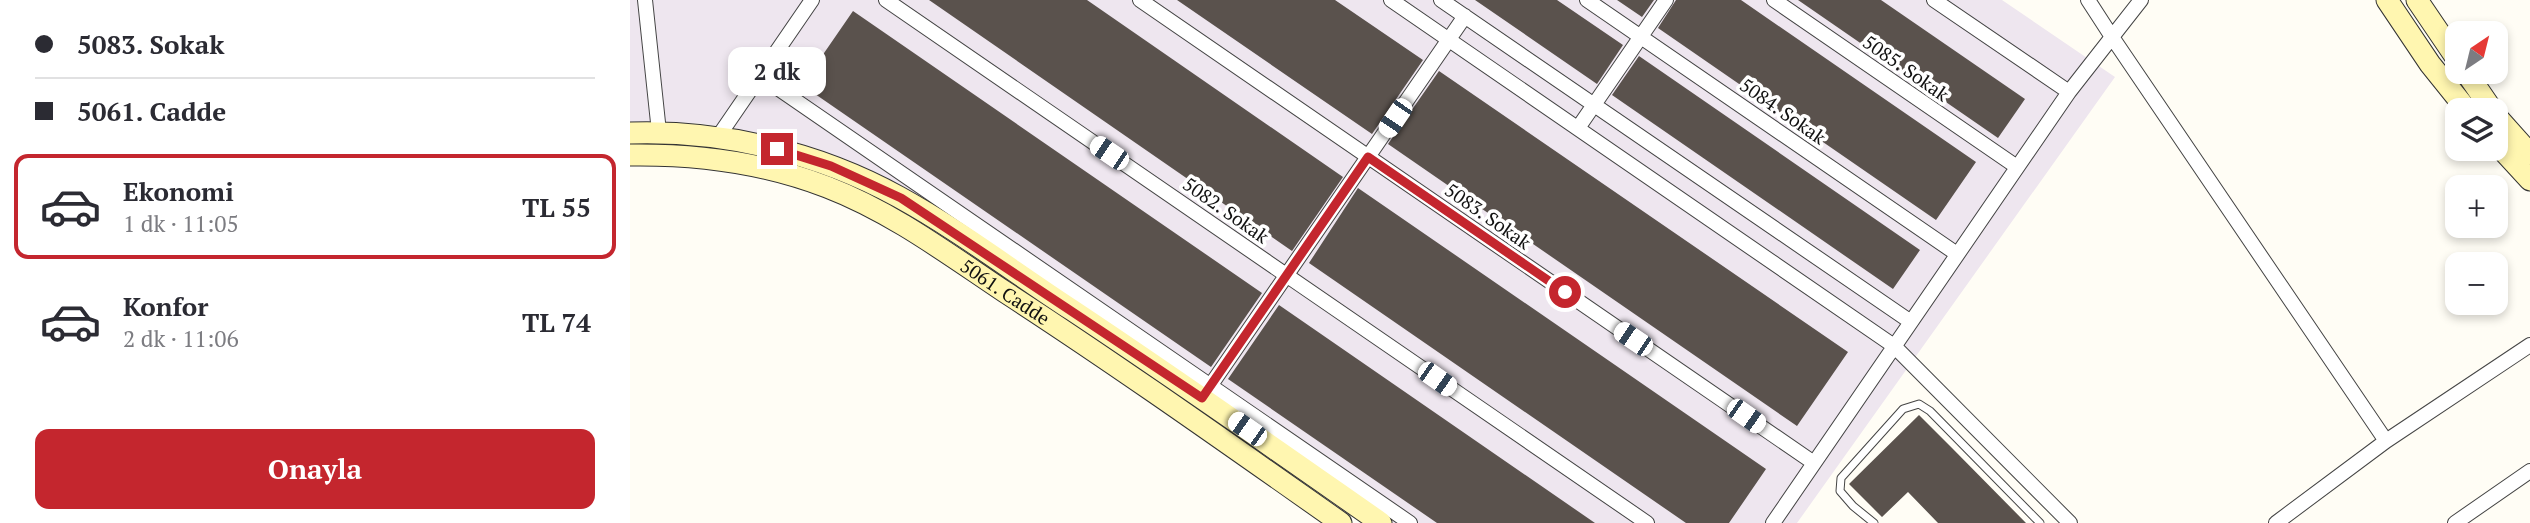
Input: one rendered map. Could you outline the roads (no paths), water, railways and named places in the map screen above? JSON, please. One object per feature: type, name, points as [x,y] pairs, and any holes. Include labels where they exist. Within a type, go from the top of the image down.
[{"type":"street","points":[[645,0],[659,132]]},
{"type":"street","points":[[718,137],[812,0]]},
{"type":"street","name":"5082. Sokak","points":[[886,0],[1647,523]]},
{"type":"street","name":"5083. Sokak","points":[[1140,0],[1814,463]]},
{"type":"street","points":[[1391,0],[1895,346],[2070,523]]},
{"type":"street","points":[[1441,0],[1911,322]]},
{"type":"street","name":"5084. Sokak","points":[[1587,0],[1957,254]]},
{"type":"street","points":[[1578,128],[1666,0]]},
{"type":"street","name":"5085. Sokak","points":[[1774,0],[2017,167]]},
{"type":"street","points":[[1934,0],[2069,92]]},
{"type":"street","points":[[2088,0],[2386,441]]},
{"type":"street","points":[[1773,523],[2069,92],[2141,0]]},
{"type":"street","points":[[2387,0],[2430,64],[2457,98]]},
{"type":"street","points":[[2417,0],[2445,41]]},
{"type":"street","points":[[1206,392],[1465,16]]},
{"type":"street","points":[[760,76],[1206,392],[1410,523]]},
{"type":"street","points":[[2508,129],[2530,153]]},
{"type":"street","name":"5061. Cadde","points":[[630,133],[659,132],[718,137],[804,156],[855,175],[901,198],[1206,392],[1381,523]]},
{"type":"street","name":"5061. Cadde","points":[[630,155],[699,157],[754,166],[803,178],[873,208],[1056,325],[1341,523]]},
{"type":"street","points":[[2508,156],[2530,180]]},
{"type":"street","points":[[2276,523],[2386,441],[2530,345]]},
{"type":"street","points":[[2455,523],[2530,471]]},
{"type":"lane","points":[[1874,523],[1840,491],[1841,478],[1903,409],[1919,404],[1930,411],[2040,523]]}]
